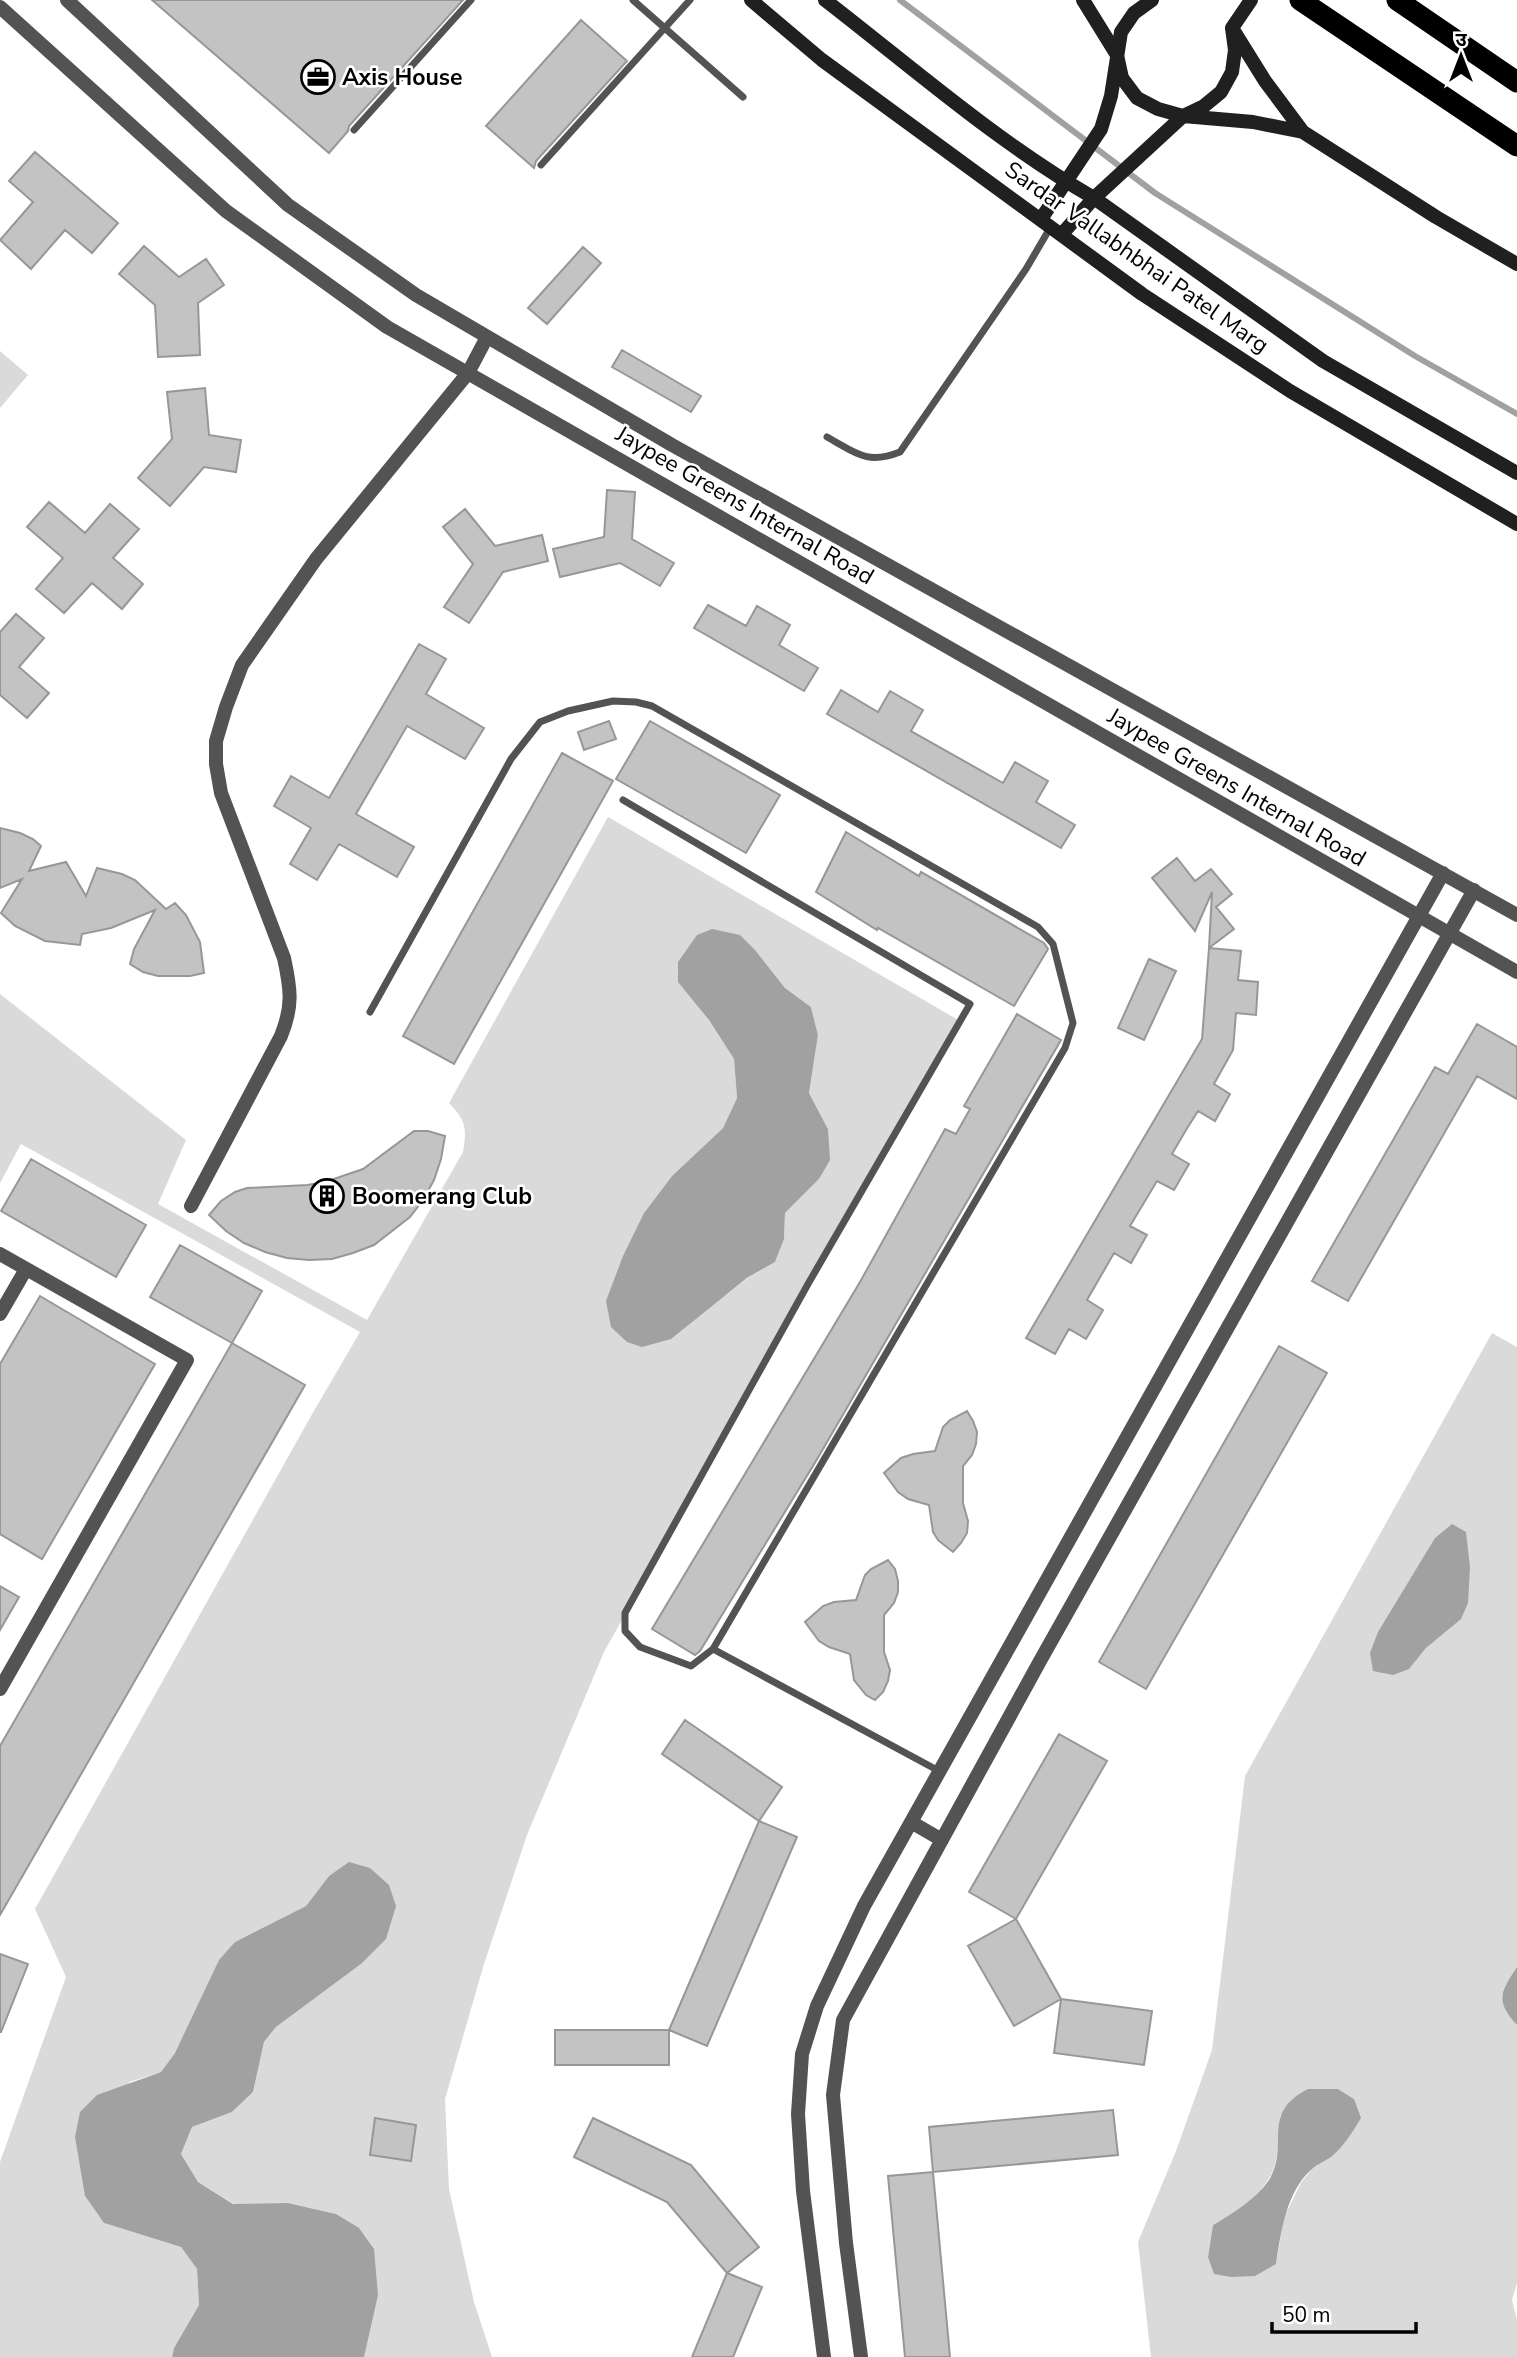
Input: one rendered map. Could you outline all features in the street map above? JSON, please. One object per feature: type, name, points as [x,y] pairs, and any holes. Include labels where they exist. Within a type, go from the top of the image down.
[{"type":"highway","points":[[1300,0],[1517,146]]},
{"type":"highway","points":[[1397,0],[1517,82]]},
{"type":"street","name":"Jaypee Greens Internal Road","points":[[67,0],[288,205],[416,295],[672,445],[1517,915]]},
{"type":"street","name":"Sardar Vallabhbhai Patel Marg","points":[[751,0],[822,60],[1142,294],[1290,391],[1517,524]]},
{"type":"street","name":"Sardar Vallabhbhai Patel Marg","points":[[825,0],[998,135],[1094,198],[1323,361],[1517,474]]},
{"type":"street","points":[[1083,0],[1117,55],[1122,78],[1137,98],[1158,109],[1183,116],[1253,122],[1303,132],[1517,264]]},
{"type":"street","points":[[1051,227],[1066,182],[1101,129],[1111,96],[1121,32],[1134,13],[1152,0]]},
{"type":"street","points":[[1051,227],[1094,198],[1183,116],[1204,106],[1221,92],[1232,72],[1235,50],[1232,28],[1251,0]]},
{"type":"street","name":"Jaypee Greens Internal Road","points":[[0,7],[226,211],[387,327],[1517,972]]},
{"type":"street","points":[[1232,28],[1303,132]]},
{"type":"street","points":[[191,1206],[281,1036],[289,1015],[290,983],[284,958],[221,793],[216,764],[216,741],[226,707],[242,665],[316,559],[468,373],[487,337]]},
{"type":"street","points":[[824,2357],[803,2191],[799,2114],[802,2054],[817,2006],[864,1906],[1443,873]]},
{"type":"street","points":[[861,2357],[846,2243],[834,2095],[843,2020],[1474,890]]},
{"type":"street","points":[[0,1254],[187,1360],[0,1689]]},
{"type":"street","points":[[0,1314],[26,1269]]},
{"type":"street","points":[[911,1822],[942,1840]]},
{"type":"lane","points":[[354,130],[471,0]]},
{"type":"lane","points":[[633,0],[743,97]]},
{"type":"lane","points":[[541,164],[690,0]]},
{"type":"lane","points":[[827,437],[874,459],[900,452],[1026,269],[1051,227]]},
{"type":"lane","points":[[370,1012],[511,759],[540,722],[568,711],[613,701],[652,706],[1038,927],[1053,944],[1073,1023],[1065,1048],[713,1649],[691,1665],[640,1647],[625,1631],[625,1613],[808,1284],[970,1004],[623,800]]},
{"type":"lane","points":[[713,1649],[939,1771]]},
{"type":"shaded area","points":[[0,351],[28,375],[0,408]]},
{"type":"shaded area","points":[[608,817],[960,1021],[604,1652],[527,1835],[484,1964],[445,2099],[449,2189],[474,2302],[492,2357],[364,2357],[365,2350],[336,2214],[288,2203],[234,2204],[198,2182],[181,2154],[192,2127],[232,2112],[253,2092],[264,2042],[276,2027],[361,1964],[329,1876],[306,1906],[235,1942],[175,2053],[161,2072],[129,2082],[85,2196],[104,2223],[181,2247],[197,2269],[199,2305],[174,2348],[172,2357],[0,2357],[0,2162],[66,1977],[35,1909],[360,1332],[21,1144],[0,1183],[0,994],[186,1140],[158,1204],[367,1320],[463,1152],[464,1125],[449,1103]],"holes":[[[756,951],[785,988],[811,1007],[818,1035],[809,1093],[828,1129],[819,1179],[785,1213],[784,1239],[775,1262],[748,1278],[713,1305],[644,1213],[672,1176],[723,1128],[737,1098],[734,1059],[709,1020]]]},
{"type":"shaded area","points":[[712,929],[740,935],[785,988],[811,1007],[818,1035],[809,1093],[828,1129],[830,1160],[819,1179],[785,1213],[784,1239],[775,1262],[747,1278],[671,1339],[642,1347],[627,1342],[611,1327],[606,1301],[623,1256],[644,1213],[672,1176],[723,1128],[737,1098],[734,1059],[709,1020],[678,982],[678,962],[697,935]]},
{"type":"shaded area","points":[[1492,1333],[1517,1347],[1517,1967],[1506,1983],[1502,1996],[1506,2009],[1517,2025],[1517,2283],[1512,2300],[1517,2320],[1517,2357],[1151,2357],[1138,2242],[1176,2151],[1212,2050],[1245,1776]],"holes":[[[1470,1567],[1441,1634],[1409,1669]],[[1308,2089],[1338,2089],[1354,2099],[1330,2157],[1312,2169],[1301,2183],[1284,2217],[1276,2264],[1208,2257],[1213,2225],[1252,2198],[1267,2181],[1276,2160],[1280,2116]]]},
{"type":"shaded area","points":[[1452,1524],[1466,1532],[1470,1567],[1468,1603],[1461,1619],[1426,1648],[1409,1669],[1393,1675],[1373,1671],[1370,1653],[1378,1632],[1435,1538]]},
{"type":"shaded area","points":[[349,1862],[370,1868],[389,1885],[396,1906],[386,1939],[361,1964],[276,2027],[264,2042],[253,2092],[232,2112],[192,2127],[181,2154],[198,2182],[233,2204],[288,2203],[336,2214],[359,2228],[374,2249],[378,2295],[364,2357],[172,2357],[174,2348],[199,2305],[197,2269],[181,2247],[104,2223],[85,2196],[75,2137],[80,2112],[97,2095],[161,2072],[175,2053],[219,1960],[235,1942],[306,1906],[329,1876]]},
{"type":"shaded area","points":[[1517,1967],[1517,2025],[1505,2009],[1502,1996]]},
{"type":"shaded area","points":[[1308,2089],[1338,2089],[1354,2099],[1361,2118],[1340,2148],[1312,2169],[1296,2189],[1286,2213],[1276,2264],[1255,2276],[1231,2277],[1214,2274],[1208,2257],[1213,2225],[1250,2200],[1269,2180],[1275,2167],[1278,2130],[1284,2109]]},
{"type":"building","name":"Axis House","points":[[152,0],[463,0],[349,126],[348,131],[329,153]]},
{"type":"building","points":[[581,20],[627,61],[536,161],[534,168],[486,126]]},
{"type":"building","points":[[35,152],[118,223],[92,253],[65,230],[31,269],[0,240],[33,202],[9,181]]},
{"type":"building","points":[[144,246],[179,277],[206,259],[224,285],[198,303],[200,355],[158,357],[155,305],[119,274]]},
{"type":"building","points":[[583,247],[601,263],[547,324],[528,308]]},
{"type":"building","points":[[622,350],[701,396],[691,412],[612,367]]},
{"type":"building","points":[[205,388],[209,435],[241,440],[236,472],[204,467],[170,506],[138,478],[172,439],[167,392]]},
{"type":"building","points":[[607,490],[635,492],[632,539],[674,563],[660,586],[620,563],[560,577],[553,549],[604,537]]},
{"type":"building","points":[[49,502],[85,533],[110,504],[139,529],[113,558],[143,584],[122,609],[92,583],[64,613],[36,589],[63,558],[27,527]]},
{"type":"building","points":[[465,509],[495,546],[542,535],[548,561],[503,572],[469,623],[444,607],[473,564],[443,527]]},
{"type":"building","points":[[708,605],[746,626],[757,606],[790,625],[779,645],[818,668],[804,691],[694,628]]},
{"type":"building","points":[[16,614],[44,638],[19,667],[49,693],[27,718],[0,695],[0,632]]},
{"type":"building","points":[[419,644],[446,659],[426,694],[484,728],[465,759],[407,726],[356,814],[414,847],[397,877],[339,844],[317,880],[290,864],[311,828],[274,806],[291,776],[329,798]]},
{"type":"building","points":[[841,690],[878,712],[890,691],[923,710],[911,731],[1003,783],[1015,762],[1048,781],[1036,802],[1075,825],[1061,848],[827,714]]},
{"type":"building","points":[[609,721],[616,739],[584,750],[578,732]]},
{"type":"building","points":[[650,721],[780,795],[746,853],[616,779]]},
{"type":"building","points":[[562,753],[613,781],[454,1064],[403,1036]]},
{"type":"building","points":[[0,828],[20,833],[41,846],[29,871],[66,862],[86,896],[97,868],[135,880],[166,909],[175,903],[186,915],[200,942],[204,973],[158,976],[143,972],[130,964],[134,949],[155,910],[111,928],[82,934],[80,945],[45,941],[15,926],[1,913],[22,879],[0,888]]},
{"type":"building","points":[[846,832],[919,876],[921,872],[1044,943],[1048,949],[1014,1006],[878,928],[877,930],[816,892]]},
{"type":"building","points":[[1177,858],[1195,881],[1211,869],[1232,894],[1216,907],[1234,929],[1209,948],[1212,892],[1195,931],[1152,878]]},
{"type":"building","points":[[1209,948],[1241,951],[1238,980],[1258,982],[1256,1015],[1236,1013],[1233,1050],[1214,1084],[1230,1094],[1215,1121],[1198,1111],[1186,1130],[1172,1154],[1189,1164],[1174,1190],[1157,1181],[1130,1226],[1147,1235],[1131,1263],[1114,1253],[1087,1300],[1103,1310],[1086,1339],[1069,1329],[1055,1354],[1026,1338],[1202,1039]]},
{"type":"building","points":[[1149,959],[1176,971],[1144,1040],[1118,1028]]},
{"type":"building","points":[[1017,1014],[1061,1040],[816,1461],[700,1651],[695,1655],[652,1629],[860,1282],[945,1129],[956,1134],[970,1109],[964,1106]]},
{"type":"building","points":[[1477,1024],[1517,1047],[1517,1099],[1477,1076],[1348,1301],[1312,1281],[1435,1067],[1448,1074]]},
{"type":"building","name":"Boomerang Club","points":[[414,1131],[428,1131],[445,1136],[434,1180],[410,1217],[374,1245],[332,1259],[287,1258],[244,1243],[209,1215],[221,1201],[247,1188],[307,1185],[363,1169]]},
{"type":"building","points":[[31,1159],[146,1225],[116,1277],[1,1211]]},
{"type":"building","points":[[180,1245],[262,1291],[232,1343],[150,1297]]},
{"type":"building","points":[[40,1296],[155,1364],[42,1559],[0,1534],[0,1364]]},
{"type":"building","points":[[232,1343],[305,1385],[0,1915],[0,1746]]},
{"type":"building","points":[[1279,1346],[1327,1373],[1146,1689],[1099,1662]]},
{"type":"building","points":[[967,1411],[977,1432],[976,1444],[972,1455],[963,1466],[963,1503],[968,1521],[967,1533],[953,1552],[938,1540],[933,1532],[929,1505],[908,1499],[898,1492],[884,1473],[901,1458],[935,1451],[943,1427]]},
{"type":"building","points":[[888,1560],[895,1569],[898,1592],[894,1603],[884,1615],[884,1652],[890,1670],[883,1692],[875,1700],[866,1695],[854,1680],[850,1654],[819,1641],[805,1622],[823,1606],[856,1600],[865,1575]]},
{"type":"building","points":[[0,1586],[19,1597],[0,1630]]},
{"type":"building","points":[[685,1720],[782,1787],[759,1821],[662,1754]]},
{"type":"building","points":[[1059,1734],[1107,1761],[1016,1919],[969,1892]]},
{"type":"building","points":[[759,1821],[797,1837],[707,2046],[669,2030]]},
{"type":"building","points":[[1016,1919],[1061,1999],[1014,2026],[968,1946]]},
{"type":"building","points":[[0,1954],[28,1964],[1,2032],[0,2032]]},
{"type":"building","points":[[1061,1999],[1152,2011],[1144,2065],[1054,2053]]},
{"type":"building","points":[[555,2030],[669,2030],[669,2065],[555,2065]]},
{"type":"building","points":[[1113,2110],[1118,2155],[933,2172],[929,2127]]},
{"type":"building","points":[[375,2118],[416,2125],[411,2161],[370,2155]]},
{"type":"building","points":[[593,2118],[691,2165],[759,2247],[727,2273],[667,2202],[574,2157]]},
{"type":"building","points":[[933,2172],[950,2357],[905,2357],[888,2176]]},
{"type":"building","points":[[727,2273],[762,2287],[733,2357],[692,2357]]},
{"type":"waterway","points":[[900,0],[1155,193],[1415,356],[1517,414]]},
{"type":"place","name":"Axis House","points":[[318,77]]},
{"type":"place","name":"Boomerang Club","points":[[327,1196]]}]
